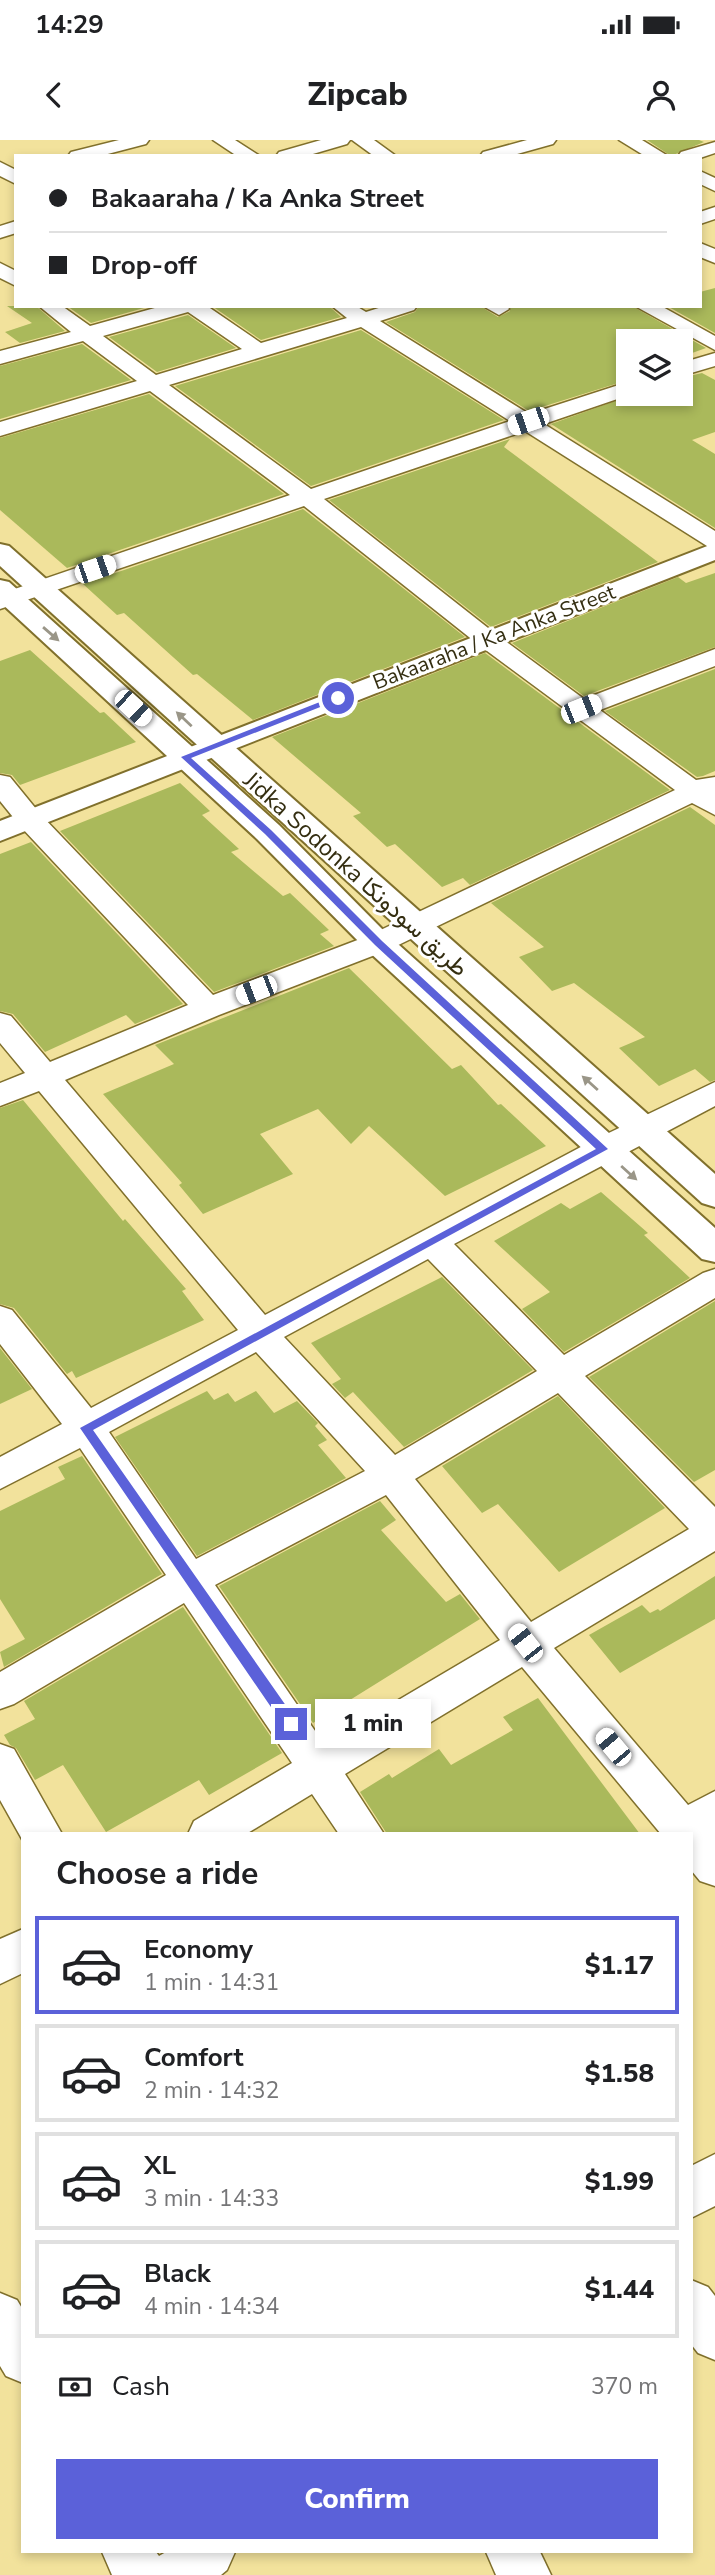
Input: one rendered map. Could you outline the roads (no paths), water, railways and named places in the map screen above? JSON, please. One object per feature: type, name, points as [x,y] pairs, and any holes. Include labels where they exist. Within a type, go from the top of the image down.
[{"type":"main road","name":"Bakaaraha / Ka Anka Street","points":[[0,832],[199,751],[715,551]]},
{"type":"main road","name":"Jidka Sodonka طريق سودونكا","points":[[0,552],[43,587],[199,751],[268,832],[379,943],[715,1249]]},
{"type":"main road","name":"Jidka Sodonka طريق سودونكا","points":[[4,596],[413,926],[715,1194]]},
{"type":"street","points":[[85,154],[140,140]]},
{"type":"street","points":[[222,140],[247,154]]},
{"type":"street","points":[[292,154],[341,140]]},
{"type":"street","points":[[361,140],[384,154]]},
{"type":"street","points":[[491,140],[516,153],[547,140]]},
{"type":"street","points":[[628,140],[655,154]]},
{"type":"street","points":[[693,154],[715,147]]},
{"type":"street","points":[[52,308],[150,384],[306,496],[488,640],[581,709],[703,786],[715,807]]},
{"type":"street","points":[[0,358],[179,308]]},
{"type":"street","points":[[196,308],[258,351]]},
{"type":"street","points":[[345,308],[715,541]]},
{"type":"street","points":[[0,429],[401,308]]},
{"type":"street","points":[[649,308],[715,344]]},
{"type":"street","points":[[693,366],[715,359]]},
{"type":"street","points":[[4,596],[43,587],[616,392]]},
{"type":"street","points":[[581,709],[715,657]]},
{"type":"street","points":[[0,783],[31,821],[208,1009]]},
{"type":"street","points":[[0,1095],[208,1009],[379,943],[703,786]]},
{"type":"street","points":[[0,1023],[261,1334],[391,1475],[525,1643],[694,1828],[715,1867]]},
{"type":"street","points":[[0,1474],[603,1149],[715,1093]]},
{"type":"street","points":[[212,1832],[715,1531],[433,1242]]},
{"type":"street","points":[[0,1692],[192,1579],[391,1475],[715,1282]]},
{"type":"street","points":[[0,1319],[86,1428],[192,1579],[362,1832]]},
{"type":"street","points":[[0,1762],[40,1832]]},
{"type":"street","points":[[0,1963],[21,1950]]},
{"type":"street","points":[[693,2194],[715,2177]]},
{"type":"street","points":[[21,2303],[0,2318],[21,2355]]},
{"type":"street","points":[[693,2307],[715,2336]]},
{"type":"street","points":[[129,2553],[141,2575]]},
{"type":"street","points":[[177,2575],[208,2553]]},
{"type":"street","points":[[513,2553],[525,2575]]}]
